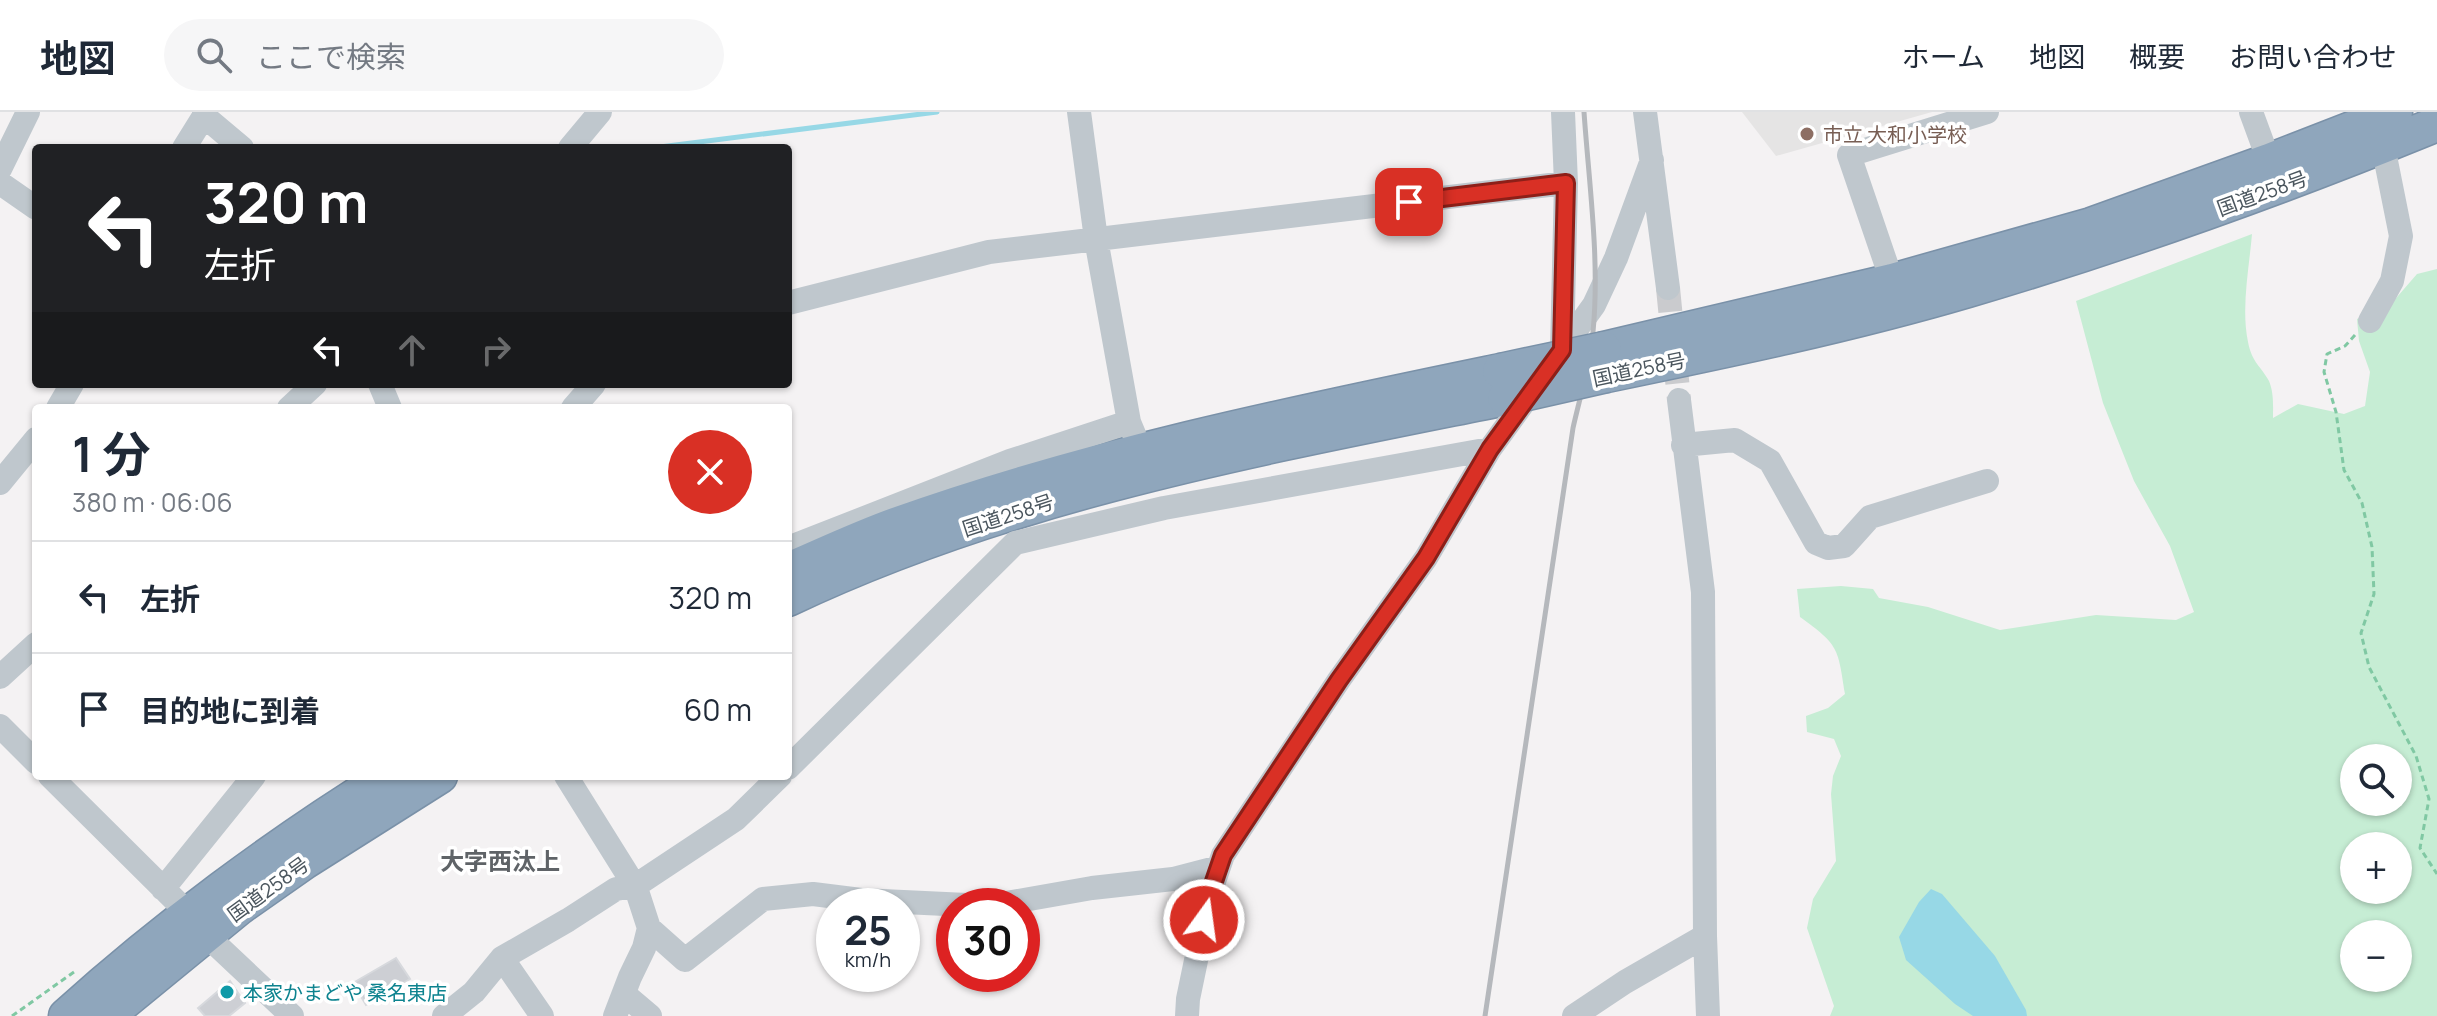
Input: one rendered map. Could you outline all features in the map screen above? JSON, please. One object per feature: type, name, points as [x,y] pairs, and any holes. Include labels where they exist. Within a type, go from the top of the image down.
[{"type":"highway","name":"国道258号","points":[[792,597],[908,548],[1029,507],[1502,384],[1606,362],[2091,225],[2395,112]]},
{"type":"highway","name":"国道258号","points":[[1606,362],[1781,339],[1965,291],[2233,204],[2437,124]]},
{"type":"highway","name":"国道258号","points":[[792,568],[893,526],[1026,483],[1136,453],[1346,403],[1502,384]]},
{"type":"highway","name":"国道258号","points":[[107,1016],[198,925],[287,843],[381,780]]},
{"type":"highway","name":"国道258号","points":[[66,1016],[198,925],[434,780]]},
{"type":"street","points":[[0,169],[28,112]]},
{"type":"street","points":[[573,144],[600,112]]},
{"type":"street","points":[[792,546],[1010,461],[1132,428],[1096,239],[1079,112]]},
{"type":"street","points":[[1562,350],[1566,183],[1563,112]]},
{"type":"street","points":[[1645,112],[1668,288]]},
{"type":"street","points":[[1892,281],[1849,155],[1987,112]]},
{"type":"street","points":[[2251,112],[2269,161]]},
{"type":"street","points":[[186,144],[204,114],[238,144]]},
{"type":"street","points":[[2370,321],[2392,281],[2401,236],[2383,146]]},
{"type":"street","points":[[1187,1016],[1210,893],[1223,855],[1339,680],[1426,558],[1490,449],[1594,305],[1616,258],[1652,160]]},
{"type":"street","points":[[0,183],[32,205]]},
{"type":"street","points":[[792,302],[989,252],[1566,183]]},
{"type":"street","points":[[293,404],[311,388]]},
{"type":"street","points":[[576,404],[590,388]]},
{"type":"street","points":[[1679,400],[1703,592],[1708,1016]]},
{"type":"street","points":[[1683,445],[1735,440],[1770,461],[1816,543],[1828,548],[1844,546],[1870,517],[1987,481]]},
{"type":"street","points":[[0,483],[32,444]]},
{"type":"street","points":[[792,764],[1015,543],[1162,501],[1490,449]]},
{"type":"street","points":[[0,677],[32,648]]},
{"type":"street","points":[[0,726],[32,758]]},
{"type":"street","points":[[54,780],[292,1016]]},
{"type":"street","points":[[163,889],[251,780]]},
{"type":"street","points":[[569,780],[635,886],[649,928],[685,960],[763,899],[813,894],[936,904]]},
{"type":"street","points":[[447,1015],[474,992],[502,958],[608,894],[635,886],[736,819],[776,780]]},
{"type":"street","points":[[1040,897],[1173,879],[1219,867]]},
{"type":"street","points":[[649,928],[620,1005],[650,1016]]},
{"type":"street","points":[[1574,1016],[1625,982],[1705,936]]},
{"type":"street","points":[[502,958],[542,1016]]},
{"type":"path","points":[[2370,321],[2345,346],[2327,354],[2324,372],[2336,412],[2344,470],[2362,503],[2372,547],[2374,594],[2361,633],[2369,667],[2416,756],[2429,799],[2420,848],[2437,874]]},
{"type":"shaded area","name":"市立 大和小学校","points":[[1742,112],[1932,112],[1776,156]]},
{"type":"green space","points":[[2252,234],[2246,288],[2246,329],[2252,355],[2271,386],[2273,418],[2298,404],[2344,414],[2365,406],[2370,372],[2359,341],[2357,319],[2373,311],[2384,312],[2417,274],[2437,269],[2437,1016],[1830,1016],[1834,1006],[1807,928],[1813,899],[1836,861],[1831,794],[1833,776],[1841,756],[1834,739],[1807,732],[1806,716],[1828,708],[1845,694],[1838,657],[1830,642],[1800,617],[1797,589],[1841,586],[1873,589],[1879,598],[1928,607],[2000,630],[2096,615],[2176,620],[2194,612],[2170,546],[2134,481],[2103,403],[2076,301]]},
{"type":"water","points":[[1931,889],[1942,894],[1995,956],[2027,1016],[1973,1016],[1906,960],[1899,937],[1919,902]]},
{"type":"building","points":[[396,958],[410,979],[366,1005],[353,983]]},
{"type":"building","name":"本家かまどや 桑名東店","points":[[230,981],[245,1003],[229,1016],[205,1016],[198,1008]]},
{"type":"waterway","points":[[684,144],[937,112]]},
{"type":"tunnel","points":[[1668,288],[1679,400]]},
{"type":"railway","points":[[1485,1016],[1573,428],[1593,332],[1595,250],[1584,112]]},
{"type":"place","name":"市立 大和小学校","points":[[1807,134]]},
{"type":"place","name":"本家かまどや 桑名東店","points":[[227,992]]},
{"type":"district","name":"大字西汰上","points":[[500,860]]},
{"type":"route","points":[[1204,920],[1223,855],[1339,680],[1426,558],[1490,449],[1562,350],[1566,183],[1409,202]]}]
